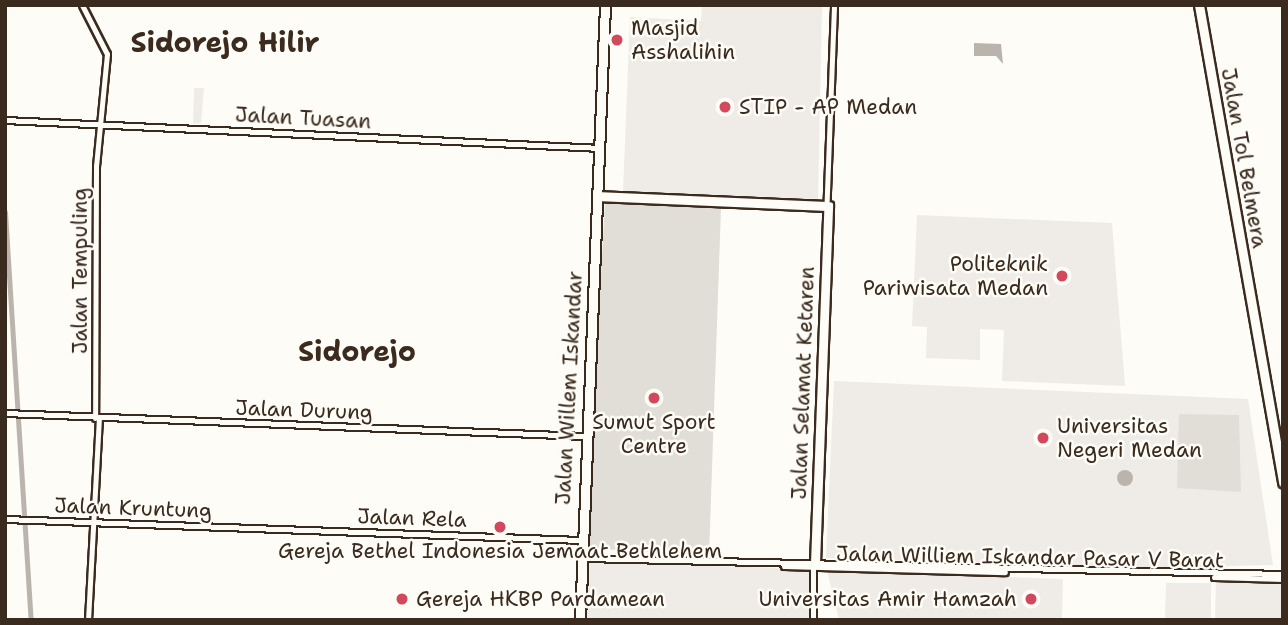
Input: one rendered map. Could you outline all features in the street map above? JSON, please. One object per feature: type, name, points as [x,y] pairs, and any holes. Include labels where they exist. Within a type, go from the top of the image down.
[{"type":"highway","name":"Jalan Willem Iskandar","points":[[581,558],[601,196],[605,5]]},
{"type":"highway","name":"Jalan Tol Belmera","points":[[1202,5],[1283,456]]},
{"type":"highway","name":"Jalan Tol Belmera","points":[[1202,5],[1283,483]]},
{"type":"highway","name":"Jalan Willem Iskandar","points":[[578,620],[586,442]]},
{"type":"street","name":"Jalan Tempuling","points":[[82,5],[107,47],[104,125],[96,166],[97,419],[88,620]]},
{"type":"street","name":"Jalan Selamat Ketaren","points":[[813,620],[834,5]]},
{"type":"street","name":"Jalan Tuasan","points":[[5,120],[600,148]]},
{"type":"street","points":[[601,196],[827,204]]},
{"type":"street","name":"Jalan Durung","points":[[5,414],[586,442]]},
{"type":"street","name":"Jalan Selamat Ketaren","points":[[815,565],[818,552],[817,514]]},
{"type":"street","name":"Jalan Kruntung","points":[[5,519],[243,527]]},
{"type":"street","name":"Jalan Rela","points":[[243,527],[580,540]]},
{"type":"street","points":[[818,552],[829,563]]},
{"type":"street","name":"Jalan Williem Iskandar Pasar V Barat","points":[[581,558],[1283,577]]},
{"type":"street","name":"Jalan Williem Iskandar Pasar V Barat","points":[[815,565],[829,563],[887,567]]},
{"type":"shaded area","name":"STIP - AP Medan","points":[[702,5],[822,5],[818,199],[623,191],[630,17],[701,21]]},
{"type":"shaded area","points":[[974,43],[1001,44],[1003,64],[996,56],[974,56]]},
{"type":"shaded area","points":[[194,88],[204,88],[201,123],[193,124]]},
{"type":"shaded area","name":"Sumut Sport Centre","points":[[605,202],[721,208],[709,556],[586,548]]},
{"type":"shaded area","name":"Politeknik Pariwisata Medan","points":[[917,215],[1112,223],[1125,386],[1002,381],[1004,330],[980,329],[980,360],[926,358],[927,327],[912,326]]},
{"type":"shaded area","name":"Universitas Negeri Medan","points":[[834,381],[1248,399],[1273,565],[1159,568],[826,558]]},
{"type":"shaded area","points":[[1179,414],[1239,415],[1241,492],[1177,488]]},
{"type":"shaded area","points":[[1122,470],[1128,470],[1133,478],[1131,484],[1122,486],[1117,481],[1117,475]]},
{"type":"shaded area","points":[[589,562],[811,569],[809,620],[583,620]]},
{"type":"shaded area","points":[[827,570],[1063,579],[1062,620],[839,620]]},
{"type":"shaded area","points":[[1216,579],[1283,581],[1283,620],[1215,620]]},
{"type":"shaded area","points":[[1166,583],[1211,583],[1211,620],[1165,620]]},
{"type":"waterway","points":[[5,212],[31,620]]},
{"type":"place","name":"Masjid Asshalihin","points":[[617,40]]},
{"type":"place","name":"STIP - AP Medan","points":[[725,107]]},
{"type":"place","name":"Politeknik Pariwisata Medan","points":[[1062,276]]},
{"type":"place","name":"Sumut Sport Centre","points":[[654,398]]},
{"type":"place","name":"Universitas Negeri Medan","points":[[1043,438]]},
{"type":"place","name":"Gereja Bethel Indonesia Jemaat Bethlehem","points":[[500,527]]},
{"type":"place","name":"Gereja HKBP Pardamean","points":[[402,599]]},
{"type":"place","name":"Universitas Amir Hamzah","points":[[1031,599]]},
{"type":"district","name":"Sidorejo Hilir","points":[[225,42]]},
{"type":"district","name":"Sidorejo","points":[[357,351]]}]
